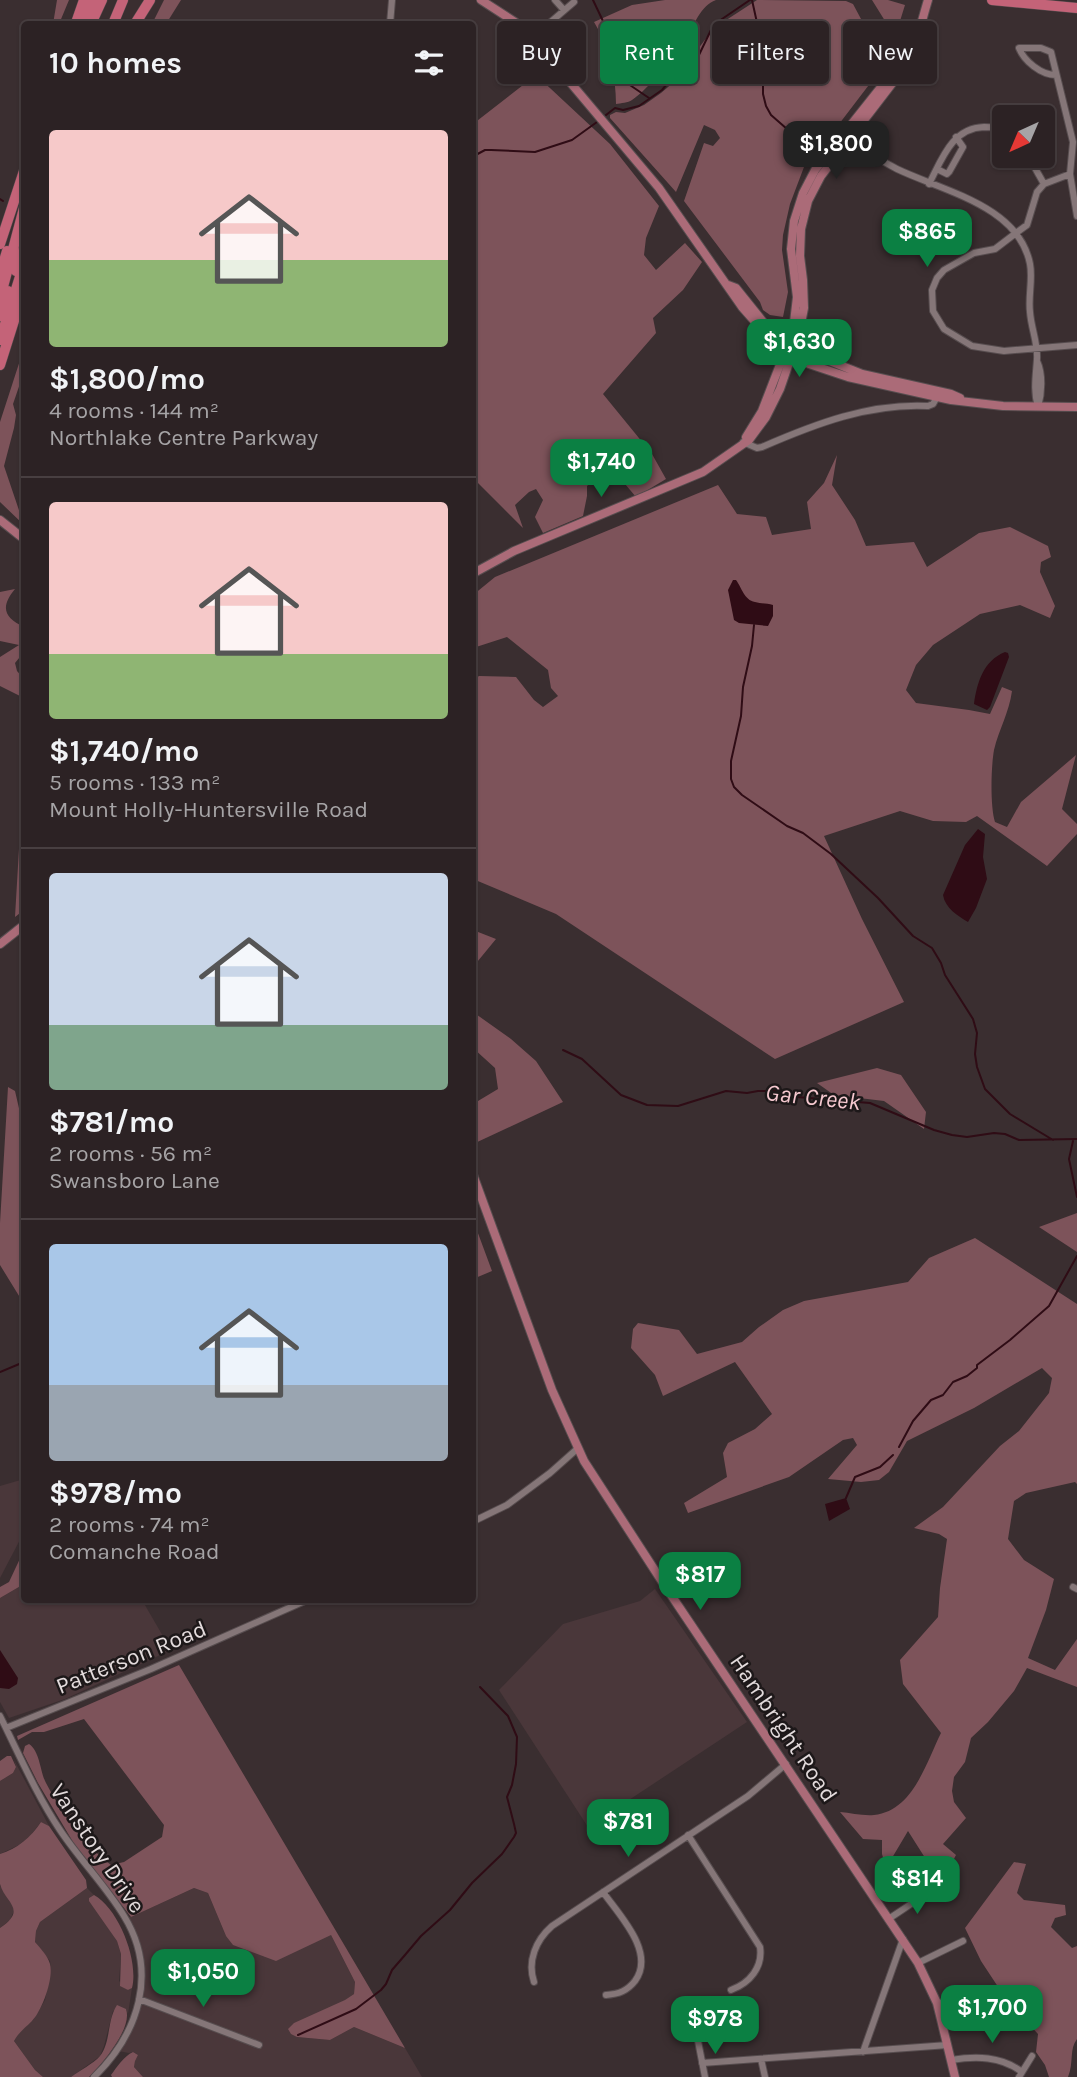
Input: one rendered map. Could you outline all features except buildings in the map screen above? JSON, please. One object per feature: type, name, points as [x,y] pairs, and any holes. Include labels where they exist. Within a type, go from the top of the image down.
[{"type":"highway","points":[[76,21],[84,0]]},
{"type":"highway","points":[[83,21],[93,0]]},
{"type":"highway","points":[[92,21],[102,0]]},
{"type":"highway","points":[[107,21],[116,0]]},
{"type":"highway","points":[[114,21],[123,0]]},
{"type":"highway","points":[[137,21],[150,0]]},
{"type":"highway","points":[[992,0],[1077,8]]},
{"type":"highway","points":[[0,244],[21,180]]},
{"type":"highway","points":[[0,316],[13,272],[21,222]]},
{"type":"highway","points":[[0,340],[21,227]]},
{"type":"highway","points":[[0,298],[13,272]]},
{"type":"highway","points":[[0,365],[21,298]]},
{"type":"main road","points":[[481,0],[513,21]]},
{"type":"main road","points":[[790,349],[797,297],[791,249],[798,205],[815,170],[904,68],[913,51],[927,2]]},
{"type":"main road","points":[[571,84],[659,188],[728,285],[730,292],[755,322],[814,366],[848,377],[937,397],[1003,406],[1077,407]]},
{"type":"main road","points":[[476,572],[514,551],[704,471],[743,442],[762,411],[790,349],[804,307],[800,244],[805,213],[814,189],[848,135]]},
{"type":"main road","points":[[728,285],[736,288],[764,323],[790,349],[862,374],[951,394],[963,400]]},
{"type":"main road","points":[[764,323],[782,331],[795,318]]},
{"type":"main road","points":[[0,520],[21,537]]},
{"type":"main road","points":[[0,944],[21,927]]},
{"type":"main road","name":"Hambright Road","points":[[476,1183],[552,1390],[577,1449],[598,1486],[918,1963],[937,2003],[955,2077]]},
{"type":"street","points":[[390,21],[392,0]]},
{"type":"street","points":[[555,0],[564,10]]},
{"type":"street","points":[[551,21],[574,2]]},
{"type":"street","points":[[1056,75],[1047,75],[1022,55],[1018,48],[1041,48],[1051,52],[1073,142],[1070,174],[1077,216]]},
{"type":"street","points":[[929,184],[956,137],[979,127],[992,128]]},
{"type":"street","points":[[848,135],[879,160],[986,208],[1003,218],[1017,233],[1031,266],[1030,311],[1036,346],[1035,396],[1038,407]]},
{"type":"street","points":[[937,169],[949,172],[963,147],[956,137]]},
{"type":"street","points":[[1035,168],[1044,184]]},
{"type":"street","points":[[1070,174],[1044,184],[1037,192],[1027,225],[995,249],[974,253],[944,270],[932,290],[933,311],[944,330],[972,346],[1004,351],[1036,346],[1077,345]]},
{"type":"street","points":[[743,442],[762,447],[806,428],[849,414],[890,407],[928,406],[933,404],[937,397]]},
{"type":"street","points":[[476,1520],[516,1499],[577,1449]]},
{"type":"street","name":"Patterson Road","points":[[6,1728],[175,1659],[300,1603]]},
{"type":"street","name":"Vanstory Drive","points":[[0,1716],[55,1823],[78,1857],[117,1905],[137,1948],[141,1966],[139,1999],[133,2023],[115,2056],[94,2077]]},
{"type":"street","points":[[534,1982],[531,1972],[536,1947],[552,1926],[748,1796],[786,1764]]},
{"type":"street","points":[[688,1835],[760,1947],[761,1956],[754,1974],[731,1990]]},
{"type":"street","points":[[603,1892],[636,1940],[642,1959],[641,1970],[630,1986],[623,1992],[606,1995]]},
{"type":"street","points":[[890,1919],[929,1892]]},
{"type":"street","points":[[863,2052],[903,1939]]},
{"type":"street","points":[[918,1963],[963,1941]]},
{"type":"street","points":[[937,2003],[999,1998]]},
{"type":"street","points":[[139,1999],[259,2045]]},
{"type":"street","points":[[698,2041],[705,2077]]},
{"type":"street","points":[[702,2063],[948,2045]]},
{"type":"street","points":[[951,2060],[971,2057],[991,2059],[1007,2063],[1021,2075],[1032,2056]]},
{"type":"street","points":[[761,2059],[765,2077]]},
{"type":"shaded area","points":[[57,0],[69,0],[60,21],[54,21]]},
{"type":"shaded area","points":[[164,0],[181,0],[168,21],[154,21]]},
{"type":"shaded area","points":[[665,0],[716,0],[702,11],[696,21],[600,21],[600,33],[594,22],[632,5]]},
{"type":"shaded area","points":[[757,0],[846,1],[853,4],[862,21],[843,21],[843,84],[870,84],[820,149],[813,149],[802,158],[804,167],[790,204],[783,235],[782,250],[788,292],[783,317],[770,315],[763,310],[760,302],[684,201],[704,143],[713,146],[720,138],[715,130],[704,125],[676,192],[610,118],[610,115],[616,112],[625,113],[644,105],[672,84],[698,84],[698,49],[712,31],[712,84],[829,84],[829,21],[725,21]]},
{"type":"shaded area","points":[[872,0],[888,0],[905,5],[900,21],[885,21]]},
{"type":"shaded area","points":[[524,84],[546,84],[610,144],[659,206],[646,238],[644,255],[656,270],[685,243],[702,262],[683,290],[653,318],[656,333],[603,394],[652,454],[666,479],[636,497],[609,465],[587,486],[583,516],[543,533],[535,517],[543,500],[536,489],[515,505],[523,528],[476,481],[476,122]]},
{"type":"shaded area","points":[[615,84],[650,84],[630,101],[616,104]]},
{"type":"shaded area","points":[[21,357],[21,381],[13,404],[16,415],[14,428],[4,466],[21,522],[0,502],[0,422]]},
{"type":"shaded area","points":[[837,455],[832,485],[855,520],[866,546],[914,542],[927,567],[979,533],[1010,527],[1048,546],[1051,557],[1041,562],[1040,572],[1055,606],[1050,618],[1020,605],[980,614],[933,645],[916,665],[906,690],[916,703],[990,714],[1002,687],[1012,691],[993,757],[992,797],[995,822],[1007,827],[1021,802],[1076,755],[1062,809],[1077,824],[1077,834],[1047,866],[977,816],[966,822],[933,821],[900,811],[824,836],[904,1002],[775,1059],[556,914],[476,880],[476,678],[516,677],[543,707],[558,696],[551,688],[548,670],[507,637],[476,647],[476,593],[495,577],[718,485],[737,514],[766,517],[772,535],[811,529],[807,502],[824,483]]},
{"type":"shaded area","points":[[733,580],[736,580],[751,601],[773,605],[773,616],[768,626],[734,620],[728,590]]},
{"type":"shaded area","points":[[15,589],[7,601],[6,611],[12,620],[21,625],[21,656],[15,663],[21,676],[21,696],[0,686],[0,657],[19,645],[0,641],[0,592]]},
{"type":"shaded area","points":[[1005,652],[1009,657],[987,710],[974,704],[979,681],[991,661]]},
{"type":"shaded area","points":[[21,814],[21,912],[15,917]]},
{"type":"shaded area","points":[[978,829],[985,834],[983,857],[987,879],[968,922],[949,908],[943,895],[965,845]]},
{"type":"shaded area","points":[[476,931],[496,939],[476,963]]},
{"type":"shaded area","points":[[476,1014],[536,1061],[563,1102],[476,1143],[476,1102],[498,1089],[495,1068],[476,1051]]},
{"type":"shaded area","points":[[877,1068],[901,1075],[926,1112],[924,1129],[884,1101],[834,1095],[817,1083]]},
{"type":"shaded area","points":[[8,1087],[15,1091],[21,1117],[21,1299],[0,1265]]},
{"type":"shaded area","points":[[1077,1213],[1077,1252],[1039,1227]]},
{"type":"shaded area","points":[[476,1228],[492,1271],[476,1278]]},
{"type":"shaded area","points":[[975,1238],[1077,1304],[1077,1484],[1075,1482],[1026,1493],[1014,1501],[1008,1539],[1024,1560],[1054,1579],[1028,1658],[1055,1670],[1077,1639],[1077,1687],[1027,1668],[1014,1691],[971,1738],[965,1762],[954,1777],[952,1791],[954,1802],[966,1818],[943,1844],[956,1855],[941,1883],[908,1831],[886,1868],[882,1840],[863,1839],[840,1812],[874,1815],[899,1805],[916,1784],[941,1733],[903,1684],[900,1660],[938,1617],[947,1539],[939,1534],[914,1528],[943,1507],[1000,1446],[1019,1431],[1049,1393],[1052,1378],[1042,1368],[974,1408],[907,1441],[889,1472],[879,1480],[861,1482],[828,1479],[857,1445],[853,1438],[843,1440],[789,1477],[688,1513],[684,1503],[727,1477],[723,1453],[728,1443],[755,1429],[772,1414],[735,1362],[663,1396],[655,1375],[631,1348],[633,1329],[638,1323],[679,1330],[697,1354],[742,1342],[783,1310],[804,1301],[908,1282],[929,1258]]},
{"type":"shaded area","points":[[21,1480],[21,1538],[0,1578],[0,1486]]},
{"type":"shaded area","points":[[846,1498],[850,1509],[829,1521],[825,1504]]},
{"type":"shaded area","points":[[21,1556],[21,1586],[0,1598],[0,1587],[9,1582]]},
{"type":"shaded area","points":[[21,1586],[21,1603],[144,1603],[171,1650],[65,1699],[9,1718],[0,1702],[0,1598]]},
{"type":"shaded area","points":[[655,1589],[747,1722],[588,1827],[499,1690],[563,1624],[640,1601]]},
{"type":"shaded area","points":[[0,1650],[18,1678],[17,1684],[9,1689],[0,1688]]},
{"type":"shaded area","points":[[179,1665],[405,2048],[354,2027],[330,2040],[291,2034],[288,2029],[294,2023],[354,1994],[355,1982],[331,1935],[276,1961],[233,1945],[226,1936],[208,1893],[194,1888],[131,1917],[73,1842],[38,1783],[23,1753],[25,1746],[29,1744],[33,1747],[46,1783],[66,1817],[91,1848],[111,1865],[124,1862],[162,1837],[164,1825],[84,1719],[44,1732],[32,1732],[18,1740],[17,1736]]},
{"type":"shaded area","points":[[11,1756],[16,1767],[13,1773],[0,1781],[0,1761]]},
{"type":"shaded area","points":[[14,1760],[49,1826],[41,1822],[19,1845],[0,1854],[0,1781],[13,1773],[16,1767]]},
{"type":"shaded area","points":[[41,1822],[49,1826],[86,1880],[87,1888],[40,1922],[36,1931],[35,1942],[50,1964],[49,1986],[36,2016],[14,2041],[43,2077],[0,2077],[0,1928],[13,1916],[14,1911],[0,1884],[0,1854],[23,1842]]},
{"type":"shaded area","points":[[1014,1862],[1026,1864],[1017,1893],[1024,1900],[1065,1905],[1066,1915],[1055,1918],[1051,1927],[1072,1948],[1077,1946],[1077,2039],[1068,2077],[1049,2077],[1036,2052],[1038,2034],[1008,2002],[981,1961],[965,1928]]},
{"type":"shaded area","points":[[0,1885],[12,1902],[14,1911],[10,1920],[0,1928]]},
{"type":"shaded area","points":[[87,1888],[94,1895],[89,1898],[117,1941],[121,1954],[119,1981],[128,1990],[132,1988],[128,2014],[126,2009],[113,2011],[100,2056],[92,2062],[71,2077],[43,2077],[14,2041],[20,2031],[33,2020],[45,2000],[50,1961],[35,1942],[36,1931],[40,1922]]},
{"type":"shaded area","points":[[194,1888],[208,1893],[226,1936],[331,1935],[355,1982],[354,1994],[297,2037],[330,2040],[354,2027],[405,2048],[422,2077],[143,2077],[134,2067],[138,2055],[118,2051],[133,2023],[141,1966],[125,1917],[131,1917]]},
{"type":"shaded area","points":[[94,1895],[119,1923],[130,1950],[133,1977],[132,1988],[128,1990],[120,1986],[121,1954],[117,1941],[89,1901]]},
{"type":"shaded area","points":[[117,2005],[126,2009],[127,2017],[115,2045],[89,2077],[71,2077],[100,2056]]},
{"type":"shaded area","points":[[133,2052],[138,2055],[134,2067],[143,2077],[112,2077],[121,2062]]},
{"type":"waterway","points":[[593,0],[612,40],[610,59],[618,77],[649,98]]},
{"type":"waterway","points":[[606,115],[615,108],[623,110],[639,106],[662,90],[678,71],[697,59],[711,30],[750,0]]},
{"type":"waterway","points":[[752,0],[763,50],[763,94],[766,106],[771,115],[795,136],[808,157]]},
{"type":"waterway","points":[[476,155],[485,150],[535,152],[572,140],[597,122]]},
{"type":"waterway","points":[[754,625],[743,687],[741,716],[731,761],[734,787],[831,854],[878,898],[913,936],[932,948],[945,975],[973,1019],[977,1033],[977,1067],[985,1089],[1010,1114],[1053,1140]]},
{"type":"waterway","name":"Gar Creek","points":[[563,1050],[582,1059],[621,1095],[647,1105],[678,1106],[726,1091],[781,1091],[797,1097],[870,1103],[952,1135],[967,1137],[994,1133],[1019,1140],[1077,1139]]},
{"type":"waterway","points":[[1073,1141],[1069,1159],[1077,1197]]},
{"type":"waterway","points":[[899,1447],[913,1421],[931,1400],[943,1395],[953,1382],[967,1376],[1049,1306],[1077,1256]]},
{"type":"waterway","points":[[0,1372],[21,1363]]},
{"type":"waterway","points":[[846,1498],[855,1477],[880,1467],[893,1455]]},
{"type":"waterway","points":[[298,2035],[356,2009],[381,1990],[392,1970],[421,1936],[450,1910],[472,1883],[502,1854],[514,1837],[516,1833],[507,1797],[516,1764],[517,1737],[508,1716],[480,1687]]}]
